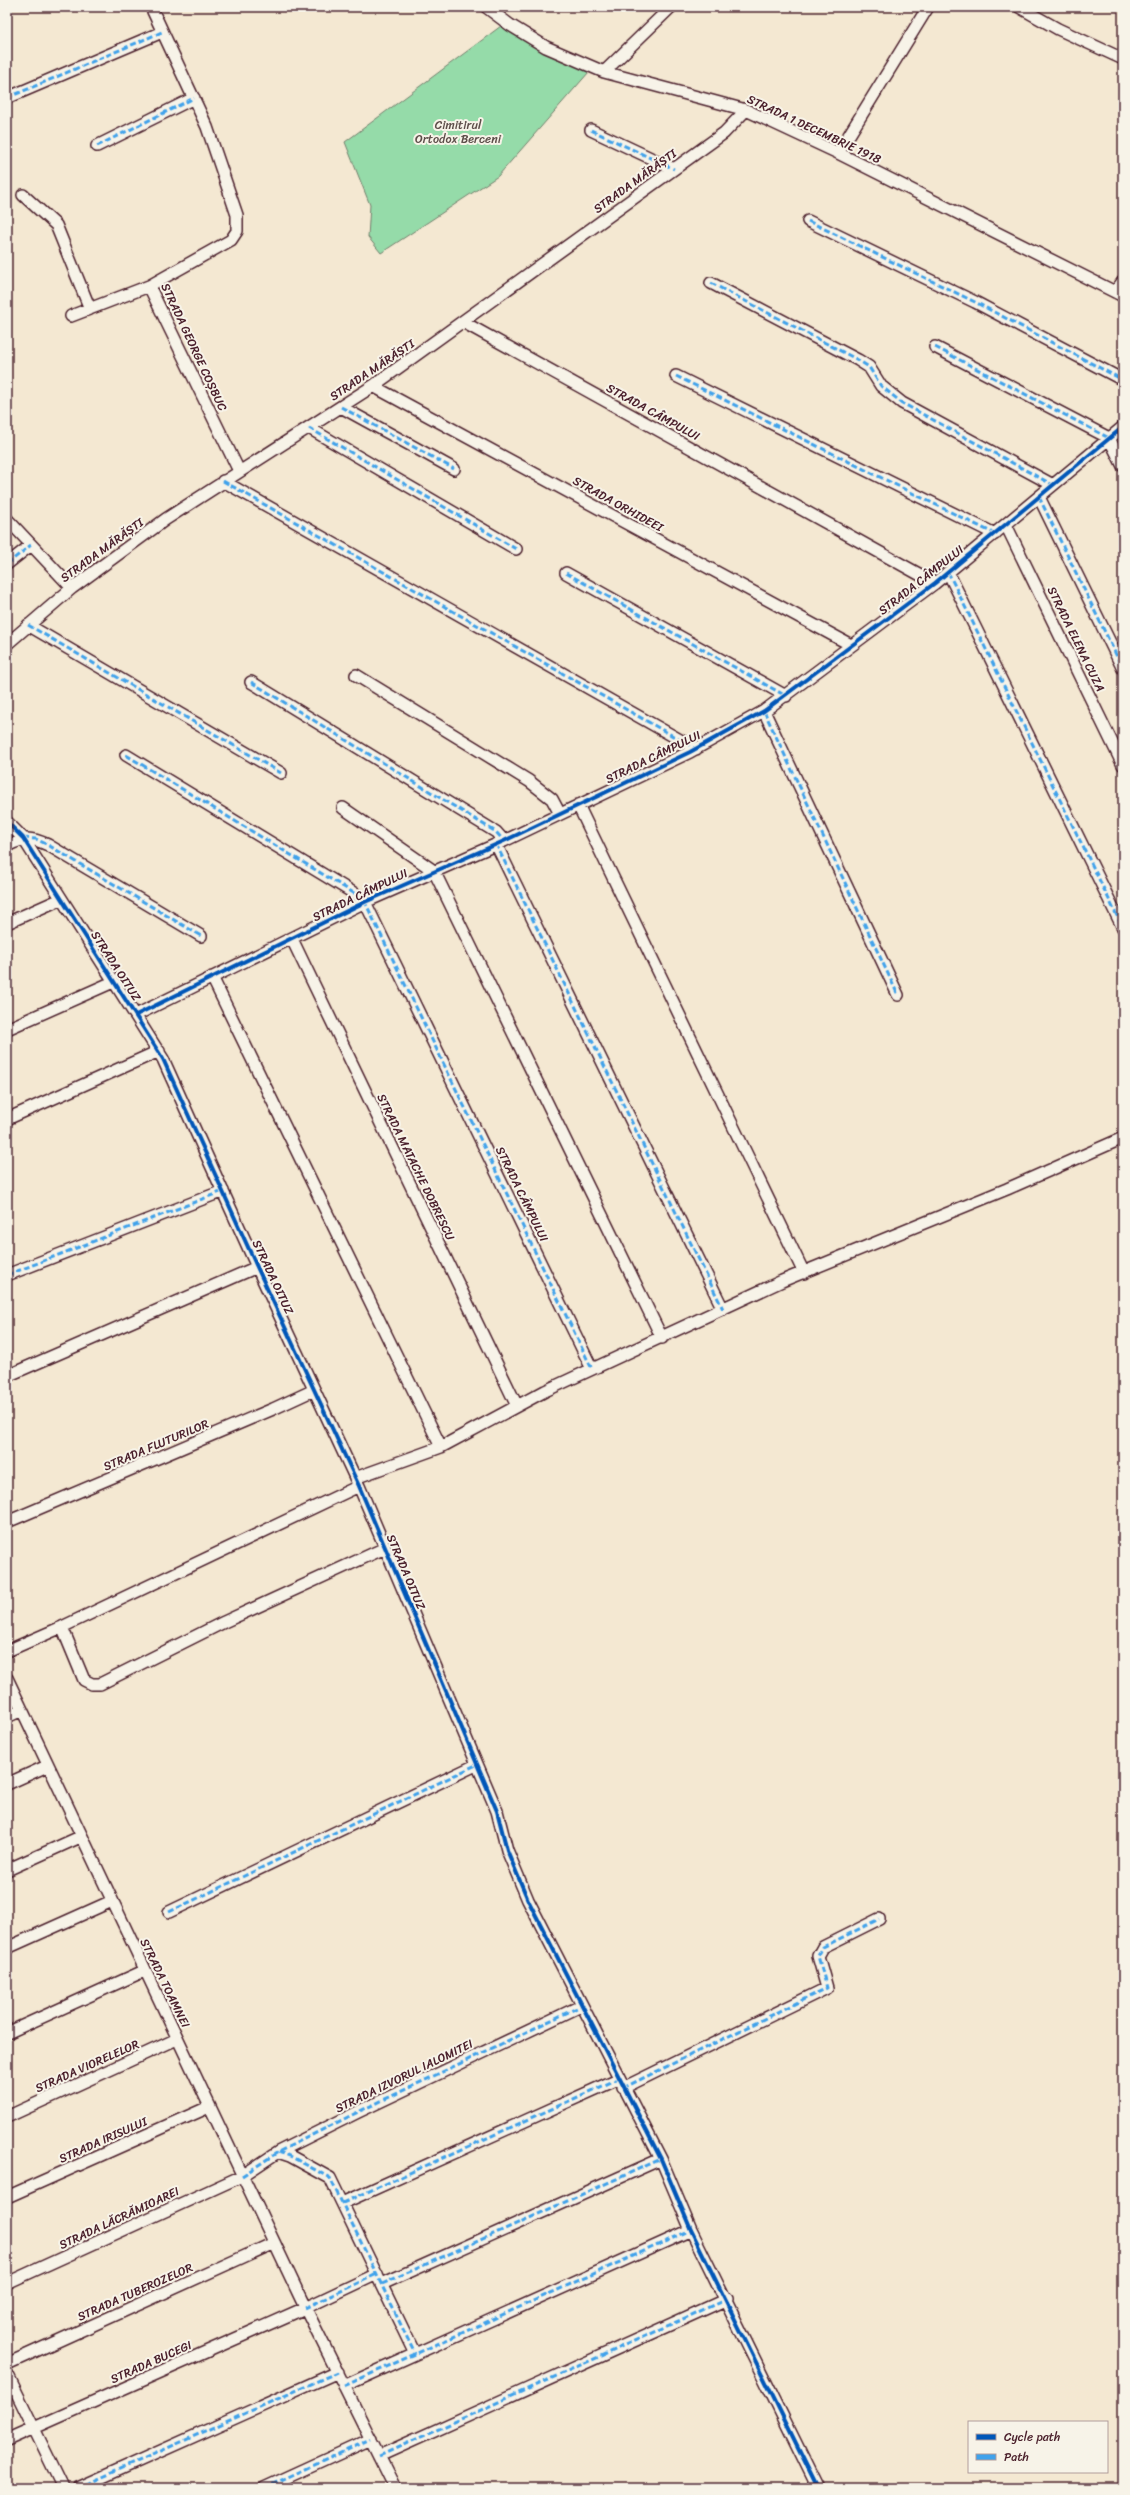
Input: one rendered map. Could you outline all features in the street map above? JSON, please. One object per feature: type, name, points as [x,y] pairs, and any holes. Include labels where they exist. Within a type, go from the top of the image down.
[{"type":"street","name":"STRADA GEORGE COȘBUC","points":[[151,7],[207,127],[236,215],[236,231],[231,240],[149,286],[239,471]]},
{"type":"street","name":"STRADA 1 DECEMBRIE 1918","points":[[486,7],[510,25],[546,47],[604,72],[746,110],[838,152],[1119,294]]},
{"type":"street","points":[[604,72],[671,7]]},
{"type":"street","points":[[838,152],[928,7]]},
{"type":"street","points":[[1019,7],[1058,29],[1123,59]]},
{"type":"street","points":[[7,98],[162,32]]},
{"type":"street","points":[[97,146],[194,98]]},
{"type":"street","name":"STRADA MĂRĂȘTI","points":[[7,644],[72,588],[223,481],[309,428],[373,386],[724,133],[746,110]]},
{"type":"street","points":[[591,130],[674,169]]},
{"type":"street","points":[[23,195],[56,224],[90,309]]},
{"type":"street","points":[[808,221],[975,302],[1123,380]]},
{"type":"street","points":[[1119,294],[1123,281]]},
{"type":"street","points":[[711,283],[858,360],[869,367],[881,386],[902,404],[1053,485]]},
{"type":"street","points":[[71,316],[149,286]]},
{"type":"street","name":"STRADA CÂMPULUI","points":[[463,322],[935,583]]},
{"type":"street","points":[[935,347],[1109,438],[1123,466]]},
{"type":"street","points":[[676,376],[995,534]]},
{"type":"street","name":"STRADA ORHIDEEI","points":[[373,386],[851,645]]},
{"type":"street","points":[[341,407],[454,469]]},
{"type":"street","name":"STRADA CÂMPULUI","points":[[136,1014],[365,902],[500,843],[696,748],[764,711],[935,583],[1123,427]]},
{"type":"street","points":[[309,428],[516,549]]},
{"type":"street","points":[[223,481],[696,748]]},
{"type":"street","points":[[1039,497],[1123,669]]},
{"type":"street","points":[[7,519],[72,588]]},
{"type":"street","name":"STRADA ELENA CUZA","points":[[1006,525],[1123,765]]},
{"type":"street","points":[[7,564],[31,545]]},
{"type":"street","points":[[948,572],[1123,928]]},
{"type":"street","points":[[566,573],[786,696]]},
{"type":"street","points":[[28,625],[281,773]]},
{"type":"street","points":[[356,674],[529,782],[552,799],[560,814]]},
{"type":"street","points":[[251,682],[496,832],[723,1309]]},
{"type":"street","points":[[764,711],[898,995]]},
{"type":"street","points":[[126,755],[350,890],[365,902]]},
{"type":"street","points":[[578,805],[804,1273]]},
{"type":"street","points":[[343,808],[434,871],[662,1338]]},
{"type":"street","name":"STRADA OITUZ","points":[[7,822],[23,838],[113,982],[136,1014],[159,1051],[357,1482],[476,1765],[497,1810],[507,1850],[528,1900],[621,2084],[661,2159],[691,2230],[727,2299],[818,2488]]},
{"type":"street","points":[[7,846],[23,838],[36,840],[48,845],[201,936]]},
{"type":"street","points":[[7,923],[61,899]]},
{"type":"street","name":"STRADA CÂMPULUI","points":[[365,902],[592,1369]]},
{"type":"street","name":"STRADA MATACHE DOBRESCU","points":[[292,939],[517,1406]]},
{"type":"street","points":[[212,977],[440,1447]]},
{"type":"street","points":[[7,1029],[113,982]]},
{"type":"street","points":[[7,1119],[159,1051]]},
{"type":"street","points":[[7,1651],[62,1627],[357,1482],[440,1447],[517,1406],[592,1369],[804,1273],[1007,1189],[1123,1138]]},
{"type":"street","points":[[7,1276],[223,1191]]},
{"type":"street","points":[[7,1376],[257,1267]]},
{"type":"street","name":"STRADA FLUTURILOR","points":[[7,1522],[266,1412],[314,1390]]},
{"type":"street","points":[[62,1627],[84,1680],[92,1684],[100,1684],[224,1622],[385,1548]]},
{"type":"street","name":"STRADA TOAMNEI","points":[[7,1678],[80,1837],[178,2039],[303,2304],[395,2488]]},
{"type":"street","points":[[7,1717],[22,1710]]},
{"type":"street","points":[[169,1912],[476,1765]]},
{"type":"street","points":[[7,1784],[47,1766]]},
{"type":"street","points":[[7,1870],[80,1837]]},
{"type":"street","points":[[7,1948],[112,1901]]},
{"type":"street","points":[[343,2203],[621,2084],[827,1988],[818,1956],[819,1951],[823,1947],[879,1918]]},
{"type":"street","points":[[7,2033],[144,1971]]},
{"type":"street","name":"STRADA IZVORUL IALOMITEI","points":[[242,2176],[278,2152],[581,2006]]},
{"type":"street","name":"STRADA VIORELELOR","points":[[7,2116],[178,2039]]},
{"type":"street","name":"STRADA IRISULUI","points":[[7,2197],[209,2107]]},
{"type":"street","points":[[278,2152],[290,2156],[330,2178],[415,2354]]},
{"type":"street","points":[[382,2284],[661,2159]]},
{"type":"street","name":"STRADA LĂCRĂMIOAREI","points":[[7,2283],[242,2176]]},
{"type":"street","points":[[344,2386],[691,2230]]},
{"type":"street","name":"STRADA TUBEROZELOR","points":[[7,2364],[274,2243]]},
{"type":"street","name":"STRADA BUCEGI","points":[[7,2440],[303,2304],[377,2274]]},
{"type":"street","points":[[379,2456],[727,2299]]},
{"type":"street","points":[[78,2488],[338,2372]]},
{"type":"street","points":[[7,2373],[63,2488]]},
{"type":"street","points":[[264,2488],[371,2439]]},
{"type":"green space","name":"Cimitirul Ortodox Berceni","points":[[501,26],[589,72],[498,176],[381,253],[368,237],[370,205],[345,142]]},
{"type":"marked path","points":[[7,98],[162,32]]},
{"type":"marked path","points":[[97,146],[194,98]]},
{"type":"marked path","points":[[591,130],[674,169]]},
{"type":"marked path","points":[[808,221],[975,302],[1123,380]]},
{"type":"marked path","points":[[711,283],[858,360],[869,367],[881,386],[902,403],[1053,485]]},
{"type":"marked path","points":[[935,347],[1109,438]]},
{"type":"marked path","points":[[676,376],[995,534]]},
{"type":"marked path","points":[[341,407],[454,469]]},
{"type":"marked path","points":[[309,428],[516,549]]},
{"type":"marked path","points":[[223,481],[696,749]]},
{"type":"marked path","points":[[1039,497],[1123,669]]},
{"type":"marked path","points":[[7,564],[31,545]]},
{"type":"marked path","points":[[948,572],[1123,928]]},
{"type":"marked path","points":[[566,573],[786,696]]},
{"type":"marked path","points":[[28,625],[281,773]]},
{"type":"marked path","points":[[251,682],[496,832],[504,841]]},
{"type":"marked path","points":[[764,711],[898,995]]},
{"type":"marked path","points":[[126,755],[357,895],[365,902],[592,1369]]},
{"type":"marked path","points":[[23,838],[36,839],[48,845],[201,936]]},
{"type":"marked path","points":[[496,844],[723,1309]]},
{"type":"marked path","points":[[7,1275],[223,1191]]},
{"type":"marked path","points":[[169,1912],[476,1765]]},
{"type":"marked path","points":[[623,2088],[827,1988],[818,1956],[823,1947],[879,1919]]},
{"type":"marked path","points":[[242,2176],[278,2152],[358,2112],[581,2006]]},
{"type":"marked path","points":[[343,2203],[618,2079]]},
{"type":"marked path","points":[[278,2152],[290,2156],[330,2178],[415,2354]]},
{"type":"marked path","points":[[382,2284],[661,2159]]},
{"type":"marked path","points":[[344,2386],[691,2230]]},
{"type":"marked path","points":[[305,2308],[377,2274]]},
{"type":"marked path","points":[[379,2456],[727,2299]]},
{"type":"marked path","points":[[78,2488],[338,2372]]},
{"type":"marked path","points":[[264,2488],[371,2439]]},
{"type":"cycle path","points":[[136,1015],[365,902],[504,841],[690,752],[764,711],[935,583],[1123,427]]},
{"type":"cycle path","points":[[7,822],[23,838],[163,1059],[257,1267],[359,1486],[497,1811],[507,1850],[528,1900],[661,2159],[691,2230],[818,2488]]}]
